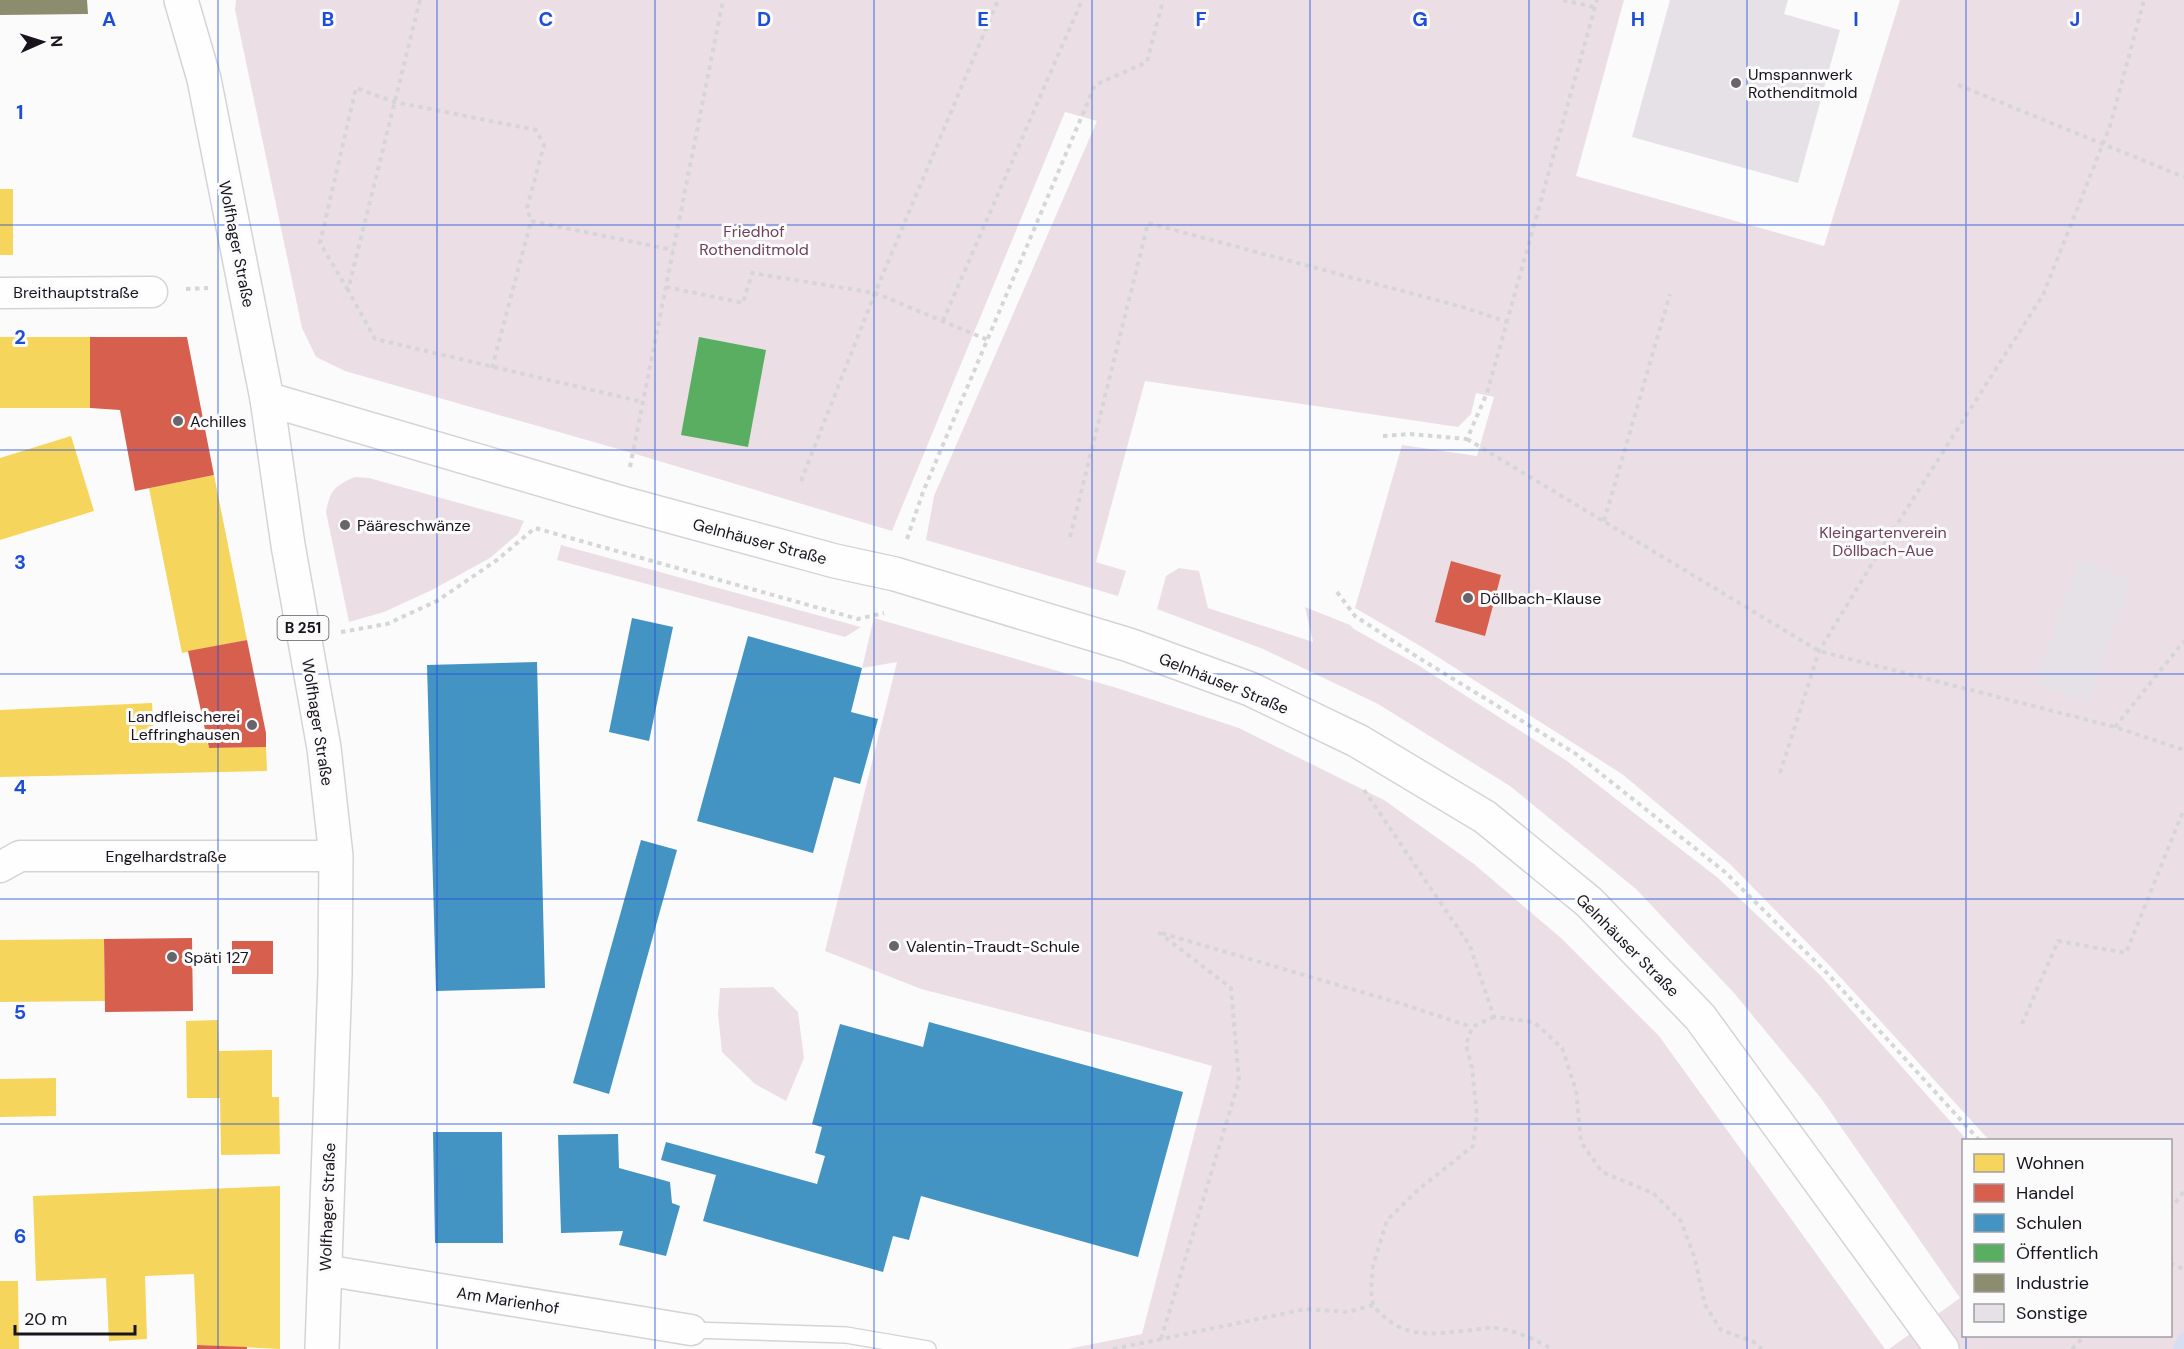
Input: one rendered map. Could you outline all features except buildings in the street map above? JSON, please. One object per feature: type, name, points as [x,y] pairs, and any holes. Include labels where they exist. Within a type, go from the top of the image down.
[{"type":"main road","name":"Wolfhager Straße","points":[[181,0],[204,79],[267,399],[287,538],[324,748],[336,856],[335,975],[322,1349]]},
{"type":"main road","name":"Gelnhäuser Straße","points":[[267,399],[622,503],[835,561],[895,574],[1140,649],[1250,689],[1358,741],[1485,817],[1589,902],[1700,1017],[1933,1336]]},
{"type":"street","name":"Breithauptstraße","points":[[0,293],[152,292]]},
{"type":"street","name":"Engelhardstraße","points":[[0,867],[20,856],[336,856]]},
{"type":"street","name":"Am Marienhof","points":[[324,1270],[691,1329]]},
{"type":"lane","points":[[691,1329],[846,1335],[928,1349]]},
{"type":"path","points":[[348,290],[420,0]]},
{"type":"path","points":[[622,503],[723,0]]},
{"type":"path","points":[[801,481],[875,293],[998,0]]},
{"type":"path","points":[[943,321],[1082,0]]},
{"type":"path","points":[[895,574],[923,492],[1095,85],[1147,62],[1163,0]]},
{"type":"path","points":[[1563,0],[1594,7]]},
{"type":"path","points":[[1467,439],[1487,393],[1597,0]]},
{"type":"path","points":[[1780,773],[1819,651],[2043,295],[2110,126],[2144,0]]},
{"type":"path","points":[[1958,85],[2184,177]]},
{"type":"path","points":[[492,368],[531,221],[527,208],[544,145],[536,130],[395,102],[356,88],[320,243],[375,339],[492,368],[643,402]]},
{"type":"path","points":[[531,221],[673,250]]},
{"type":"path","points":[[1070,537],[1148,223],[1466,308],[1507,322]]},
{"type":"path","points":[[666,287],[743,303],[752,273],[875,293],[988,340]]},
{"type":"path","points":[[152,292],[245,285]]},
{"type":"path","points":[[1604,521],[1670,294]]},
{"type":"path","points":[[1383,436],[1410,434],[1467,439],[1819,651],[2115,727],[2184,750]]},
{"type":"path","points":[[305,639],[387,624],[437,601],[497,560],[535,528],[858,619],[881,612],[892,615]]},
{"type":"path","points":[[1337,592],[1354,616],[1576,754],[1725,872],[1826,972],[1978,1139]]},
{"type":"path","points":[[2115,727],[2184,641]]},
{"type":"path","points":[[1358,741],[1355,776],[1470,946],[1494,1017]]},
{"type":"path","points":[[2022,1024],[2058,941],[2126,953],[2184,809]]},
{"type":"path","points":[[1161,1339],[1239,1081],[1230,988],[1158,932],[1399,1003],[1472,1027],[1494,1017],[1534,1022],[1562,1048],[1576,1090],[1581,1142],[1602,1172],[1653,1193],[1681,1221],[1695,1258],[1705,1305],[1721,1330],[1754,1342],[1762,1349]]},
{"type":"path","points":[[1472,1027],[1466,1045],[1472,1068],[1477,1116],[1473,1146],[1419,1189],[1388,1220],[1373,1266],[1371,1290],[1373,1305],[1383,1318],[1403,1330],[1435,1333],[1496,1328],[1537,1340],[1552,1349]]},
{"type":"path","points":[[2172,1207],[2184,1191]]},
{"type":"path","points":[[1113,1349],[1306,1309],[1348,1312],[1373,1305]]},
{"type":"path","points":[[2072,1349],[2082,1337]]},
{"type":"green space","name":"Kleingartenverein Döllbach-Aue","points":[[236,0],[1624,0],[1576,176],[1824,246],[1900,0],[2184,0],[2184,1349],[1889,1349],[1960,1298],[1820,1097],[1734,993],[1636,889],[1510,786],[1378,704],[1263,649],[1157,609],[1166,576],[1179,568],[1199,571],[1208,608],[1313,642],[1305,607],[1350,625],[1418,665],[1567,761],[1718,878],[1820,975],[1966,1139],[1962,1139],[1962,1337],[2172,1337],[2172,1139],[1988,1139],[1831,967],[1731,865],[1622,774],[1422,647],[1355,608],[1402,445],[1477,456],[1494,397],[1476,393],[1471,414],[1458,427],[1145,381],[1096,562],[1126,571],[1118,596],[926,540],[934,496],[1097,121],[1065,112],[892,531],[632,453],[345,371],[316,357],[302,328],[235,10]]},
{"type":"green space","points":[[355,477],[369,478],[524,521],[518,534],[490,558],[432,590],[384,612],[349,622],[326,512],[334,490]]},
{"type":"green space","points":[[561,545],[861,627],[845,637],[557,560]]},
{"type":"green space","points":[[874,618],[1117,688],[1239,728],[1384,800],[1474,864],[1561,938],[1659,1036],[1885,1349],[1068,1349],[1142,1334],[1212,1066],[921,989],[825,951],[897,662],[862,668]]},
{"type":"green space","points":[[773,987],[798,1012],[804,1058],[786,1101],[755,1084],[722,1052],[718,1014],[720,988]]},
{"type":"waterway","points":[[2179,1349],[2184,1338]]},
{"type":"place","name":"Umspannwerk Rothenditmold","points":[[1736,83]]},
{"type":"place","name":"Achilles","points":[[178,421]]},
{"type":"place","name":"Pääreschwänze","points":[[345,525]]},
{"type":"place","name":"Döllbach-Klause","points":[[1468,598]]},
{"type":"place","name":"Landfleischerei Leffringhausen","points":[[252,725]]},
{"type":"place","name":"Valentin-Traudt-Schule","points":[[894,946]]},
{"type":"place","name":"Späti 127","points":[[172,957]]},
{"type":"park label","name":"Friedhof Rothenditmold","points":[[754,240]]}]
